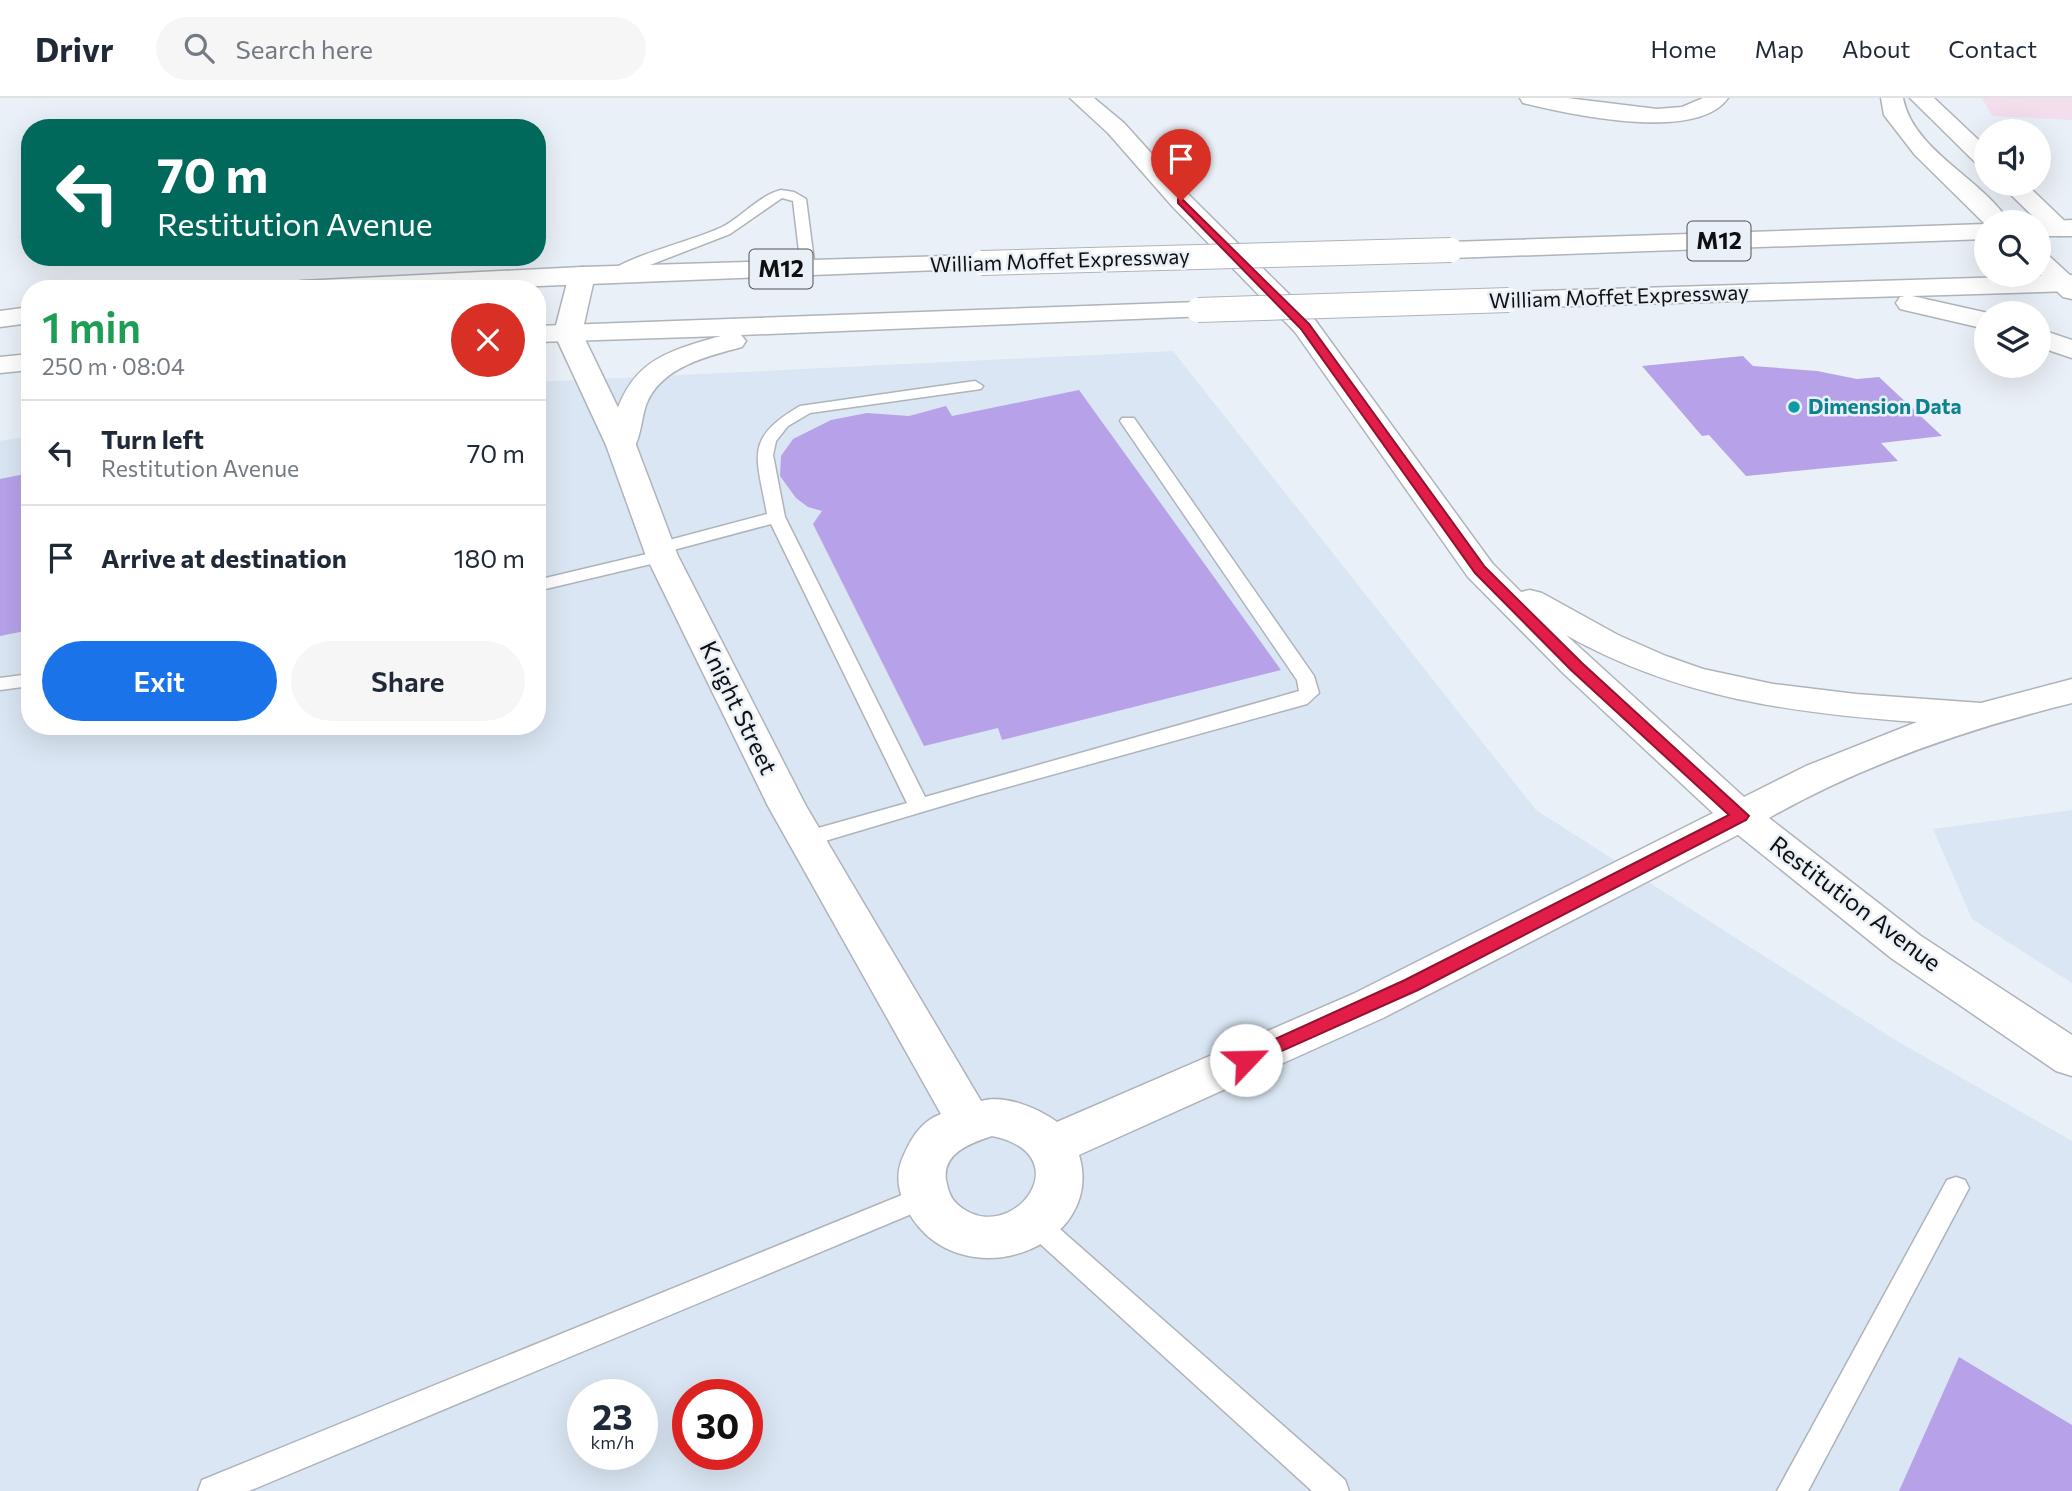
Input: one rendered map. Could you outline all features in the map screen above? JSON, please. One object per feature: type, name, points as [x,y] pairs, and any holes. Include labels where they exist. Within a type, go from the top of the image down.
[{"type":"street","name":"Restitution Avenue","points":[[1081,98],[1116,128],[1181,201],[1305,326],[1480,570],[1577,666],[1741,816],[1906,947],[2072,1058]]},
{"type":"street","points":[[1531,98],[1643,116],[1678,114],[1714,102]]},
{"type":"street","points":[[1892,98],[1895,116],[1923,150],[1985,210]]},
{"type":"street","points":[[1921,98],[1974,149]]},
{"type":"street","points":[[2025,196],[2061,231]]},
{"type":"street","name":"William Moffet Expressway","points":[[482,280],[1974,231]]},
{"type":"street","points":[[2051,270],[2069,286]]},
{"type":"street","points":[[553,334],[582,275]]},
{"type":"street","name":"William Moffet Expressway","points":[[553,334],[1509,300],[2069,286]]},
{"type":"street","points":[[1842,290],[1974,318]]},
{"type":"street","points":[[0,319],[21,316]]},
{"type":"street","points":[[621,445],[634,399],[644,385],[671,362],[689,354],[749,337],[904,321]]},
{"type":"street","name":"Knight Street","points":[[553,334],[576,356],[621,445],[661,552],[806,839],[968,1120]]},
{"type":"street","points":[[2051,342],[2072,350]]},
{"type":"street","points":[[0,365],[21,363]]},
{"type":"street","points":[[1480,570],[1587,634],[1654,664],[1712,683],[1751,693],[1801,700],[1981,715]]},
{"type":"street","points":[[1051,1146],[1368,1006],[1741,816],[1787,789],[1937,727],[2072,691]]},
{"type":"street","points":[[992,1117],[1016,1120],[1036,1130],[1051,1146],[1060,1165],[1060,1187],[1051,1207],[1035,1223],[1013,1234],[988,1238],[964,1234],[942,1223],[924,1197],[921,1185],[922,1164],[931,1145],[947,1130],[968,1120],[992,1117]]},
{"type":"lane","points":[[614,274],[645,259],[732,228],[751,217],[769,197],[779,194],[799,199],[808,268]]},
{"type":"lane","points":[[919,807],[776,517],[765,455],[768,440],[782,423],[806,409],[975,386]]},
{"type":"lane","points":[[806,839],[973,789],[1300,699],[1309,693],[1307,680],[1128,421]]},
{"type":"lane","points":[[546,584],[776,517]]},
{"type":"lane","points":[[0,684],[21,681]]},
{"type":"lane","points":[[1791,1491],[1956,1188]]},
{"type":"lane","points":[[214,1491],[924,1197]]},
{"type":"lane","points":[[1035,1223],[1334,1491]]},
{"type":"shaded area","points":[[1982,98],[2072,98],[2072,120],[1992,116]]},
{"type":"shaded area","points":[[1173,351],[1536,810],[1892,1038],[2072,1141],[2072,1491],[0,1491],[0,441],[21,438],[21,735],[546,735],[546,382]]},
{"type":"shaded area","points":[[2072,810],[2072,983],[1972,919],[1933,829]]},
{"type":"building","name":"Dimension Data","points":[[1743,356],[1753,366],[1817,371],[1857,379],[1879,377],[1942,436],[1881,443],[1898,461],[1746,476],[1709,435],[1702,436],[1642,366]]},
{"type":"building","points":[[1079,390],[1281,670],[1002,740],[998,728],[924,746],[813,524],[822,511],[808,507],[796,498],[780,476],[781,456],[793,439],[831,420],[867,413],[909,416],[946,406],[952,416]]},
{"type":"building","points":[[21,475],[21,632],[0,636],[0,479]]},
{"type":"building","points":[[1959,1357],[2072,1425],[2072,1491],[1899,1491]]},
{"type":"place","name":"Dimension Data","points":[[1794,407]]},
{"type":"route","points":[[1181,201],[1305,326],[1480,570],[1577,666],[1741,816],[1477,953],[1368,1006],[1246,1060]]}]
